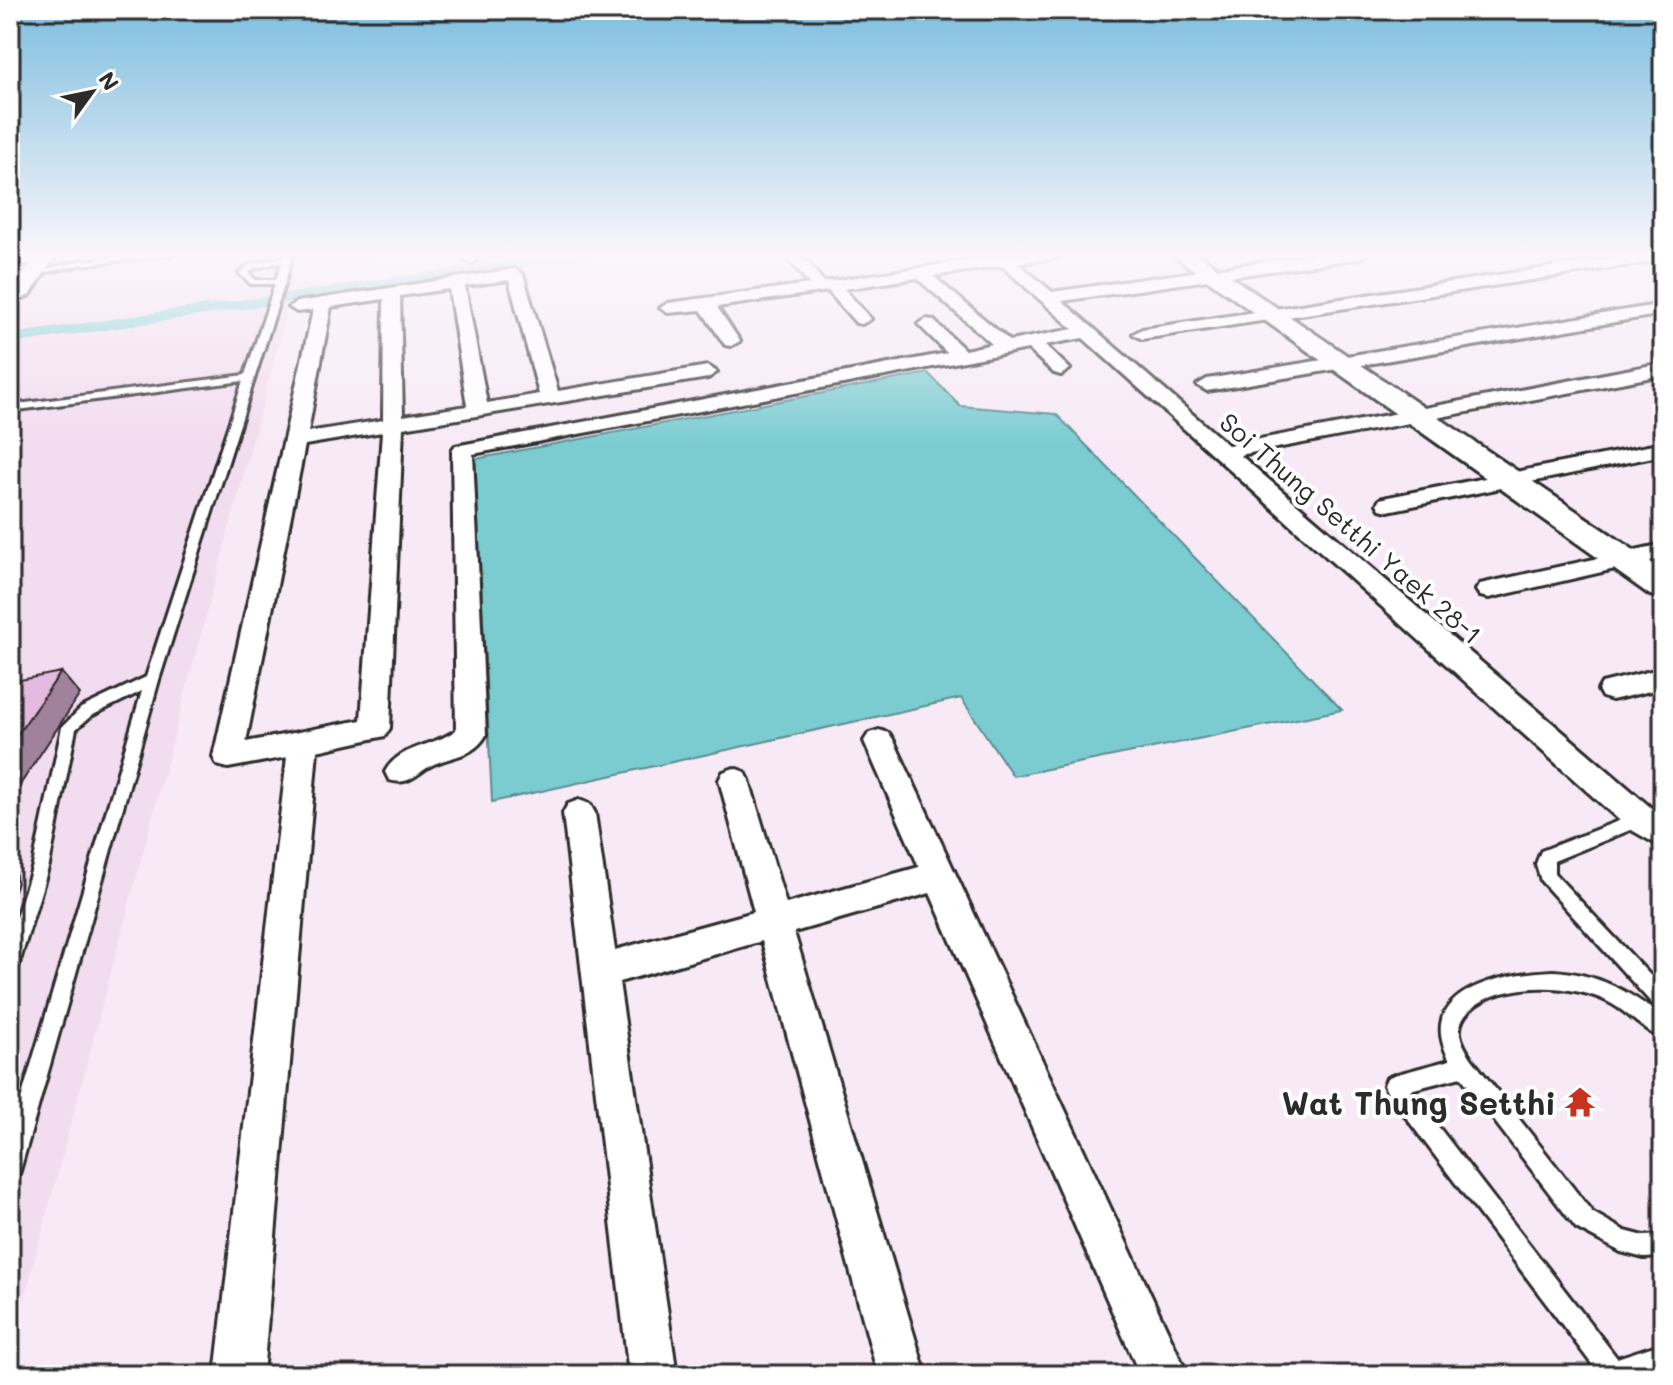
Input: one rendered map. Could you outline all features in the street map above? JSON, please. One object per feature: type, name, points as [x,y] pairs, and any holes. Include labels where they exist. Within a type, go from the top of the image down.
[{"type":"main road","points":[[1274,318],[1663,587]]},
{"type":"street","points":[[320,318],[228,757],[375,728],[393,424],[392,318]]},
{"type":"street","points":[[462,318],[478,410]]},
{"type":"street","points":[[527,318],[550,398]]},
{"type":"street","points":[[715,318],[731,341]]},
{"type":"street","points":[[972,318],[1006,347]]},
{"type":"street","name":"Soi Thung Setthi Yaek 28-1","points":[[1071,318],[1639,819],[1663,835]]},
{"type":"street","points":[[1142,334],[1252,318]]},
{"type":"street","points":[[1207,385],[1612,318]]},
{"type":"street","points":[[927,324],[960,355]]},
{"type":"street","points":[[400,772],[423,756],[454,748],[471,735],[462,450],[1087,332]]},
{"type":"street","points":[[1031,342],[1061,369]]},
{"type":"street","points":[[1223,452],[1663,369]]},
{"type":"street","points":[[296,440],[708,372]]},
{"type":"street","points":[[1388,504],[1511,482],[1663,449]]},
{"type":"street","points":[[1489,590],[1663,551]]},
{"type":"street","points":[[1612,690],[1663,678]]},
{"type":"street","points":[[879,741],[1164,1375]]},
{"type":"street","points":[[239,1375],[303,743]]},
{"type":"street","points":[[734,780],[902,1375]]},
{"type":"street","points":[[579,813],[653,1375]]},
{"type":"street","points":[[600,971],[940,876]]},
{"type":"lane","points":[[10,1171],[152,680],[271,318]]},
{"type":"lane","points":[[10,408],[249,377]]},
{"type":"lane","points":[[10,964],[41,865],[69,727],[86,712],[152,680]]},
{"type":"lane","points":[[1639,819],[1547,856],[1544,864],[1547,876],[1663,1002]]},
{"type":"lane","points":[[1663,1030],[1614,995],[1588,984],[1554,978],[1487,989],[1461,1003],[1449,1031],[1451,1042],[1465,1066],[1584,1220],[1596,1230],[1621,1241],[1644,1247],[1663,1246]]},
{"type":"lane","points":[[1465,1066],[1394,1085],[1612,1371],[1663,1355]]},
{"type":"shaded area","points":[[285,318],[10,1352],[10,320]]},
{"type":"water","points":[[928,373],[960,406],[1056,414],[1342,710],[1013,776],[961,698],[492,802],[475,459]]},
{"type":"building","points":[[61,672],[10,745],[10,682]]},
{"type":"waterway","points":[[10,339],[155,318]]},
{"type":"place","name":"Wat Thung Setthi","points":[[1580,1102]]}]
